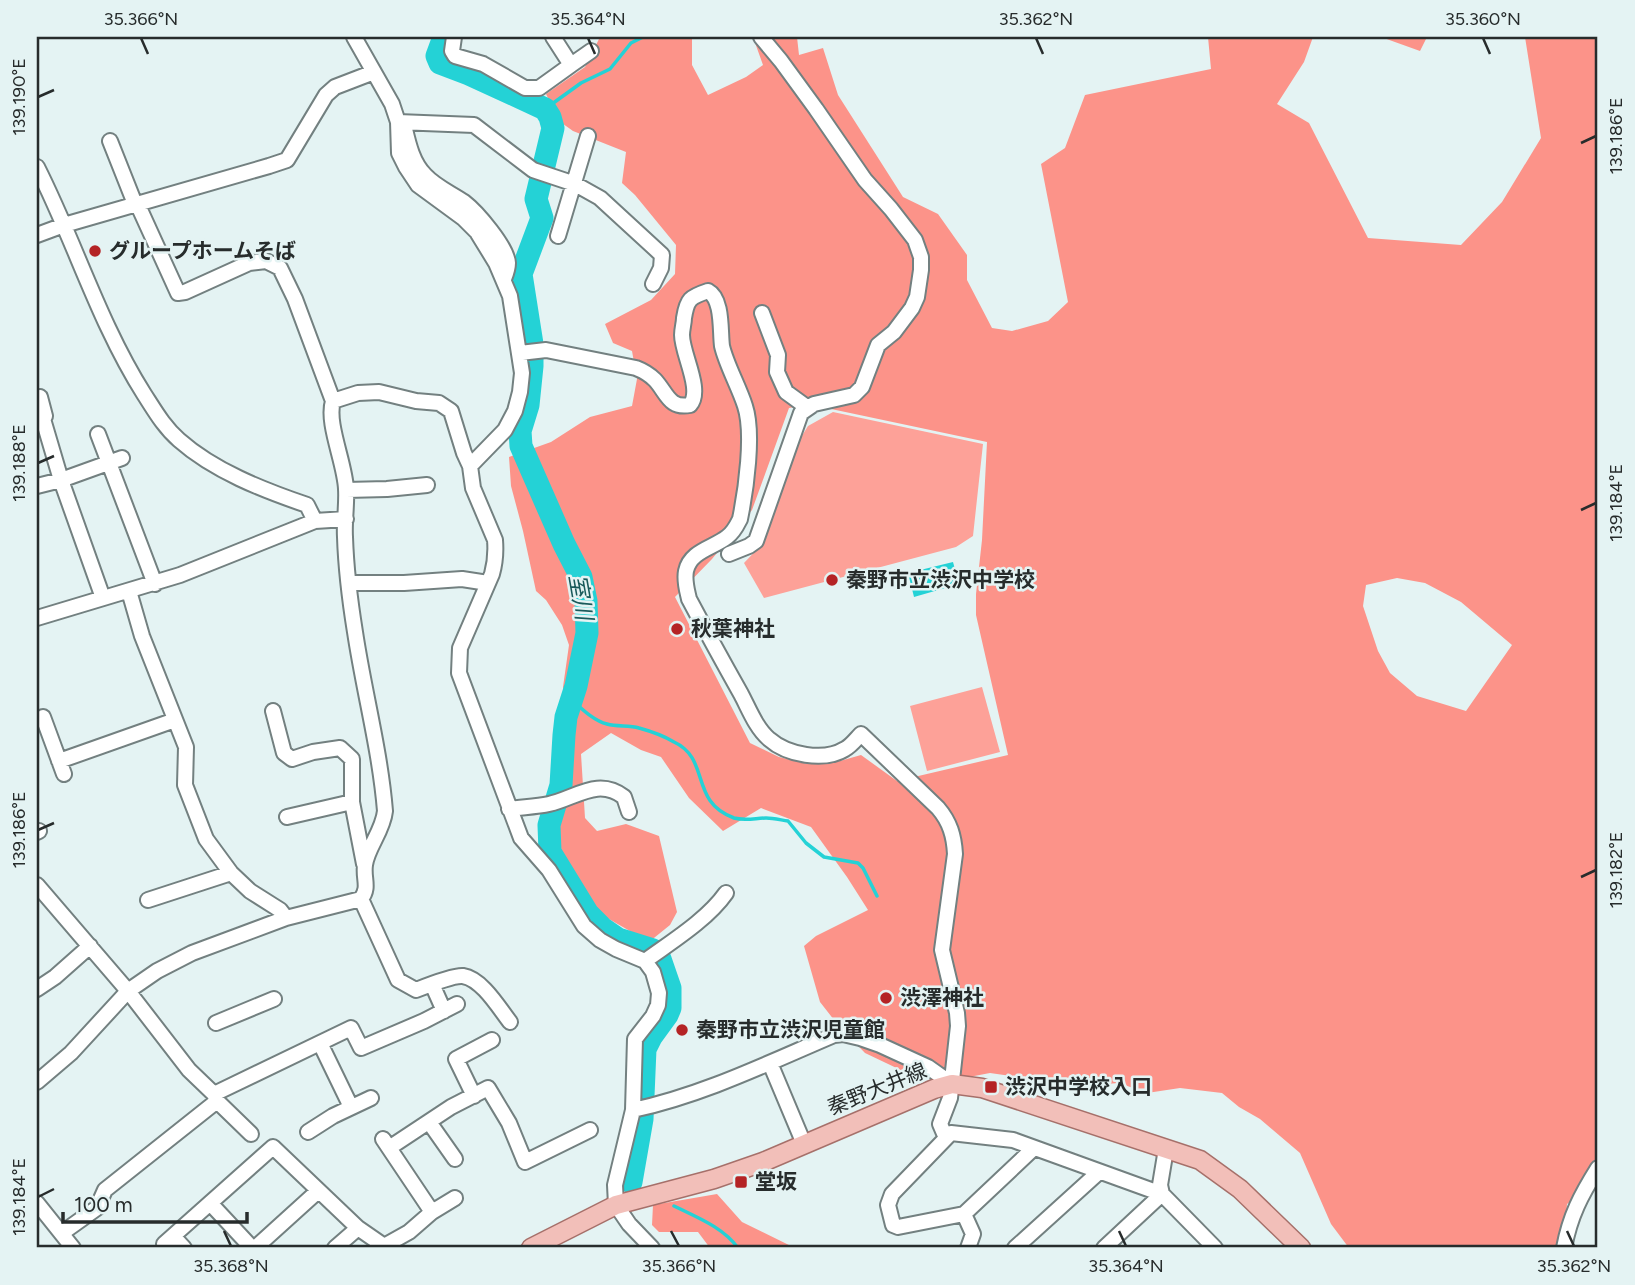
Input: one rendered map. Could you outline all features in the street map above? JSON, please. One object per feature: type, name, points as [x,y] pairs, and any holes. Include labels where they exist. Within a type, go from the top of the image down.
[{"type":"main road","name":"秦野大井線","points":[[531,1248],[616,1205],[714,1179],[763,1162],[934,1089],[952,1084],[982,1088],[1200,1160],[1240,1189],[1301,1248]]},
{"type":"street","points":[[354,37],[401,122],[400,153],[406,167],[418,185],[463,218],[477,232],[496,262],[510,296],[523,352],[520,392],[515,411],[505,430],[470,466]]},
{"type":"street","points":[[454,37],[452,51],[455,56],[483,64],[525,88],[538,88],[591,51]]},
{"type":"street","points":[[553,37],[571,65]]},
{"type":"street","points":[[722,540],[732,559],[756,541],[802,413],[814,404],[855,395],[862,387],[878,345],[894,332],[912,308],[917,298],[921,270],[915,240],[865,180],[761,37]]},
{"type":"street","points":[[37,235],[287,160],[326,96],[335,87],[374,72]]},
{"type":"street","points":[[401,122],[474,125],[540,172],[575,184],[600,198],[662,256],[661,268],[653,284]]},
{"type":"street","points":[[558,236],[588,136]]},
{"type":"street","points":[[110,141],[178,293],[249,263],[266,261],[280,268],[295,299],[333,401],[330,410],[346,490],[345,535],[354,630],[373,724],[385,811],[384,821],[365,865]]},
{"type":"street","points":[[37,167],[111,335],[161,422],[180,441],[217,467],[263,490],[307,505],[315,521]]},
{"type":"street","points":[[523,352],[546,350],[636,368],[657,382],[674,403],[681,407],[691,405],[696,391],[682,335],[686,306],[690,299],[698,294],[708,291],[713,293],[723,348],[747,410],[750,428],[740,519],[728,536],[692,559],[686,570],[685,582],[689,599],[753,718],[768,739],[782,748],[821,757],[847,748],[860,734],[946,817],[955,854],[942,950],[958,1026],[950,1098],[940,1124],[946,1138]]},
{"type":"street","points":[[762,313],[778,355],[777,372],[786,392],[808,408]]},
{"type":"street","points":[[333,401],[358,393],[379,392],[416,401],[439,403],[451,411],[470,466],[473,488],[495,540],[495,564],[460,648],[459,673],[521,838],[549,870],[584,926],[616,949],[647,960],[659,993],[653,1016],[635,1039],[635,1109],[615,1185],[616,1205],[629,1224],[652,1248]]},
{"type":"street","points":[[40,397],[45,416],[40,420],[103,598]]},
{"type":"street","points":[[98,434],[115,461],[155,584]]},
{"type":"street","points":[[37,486],[115,461]]},
{"type":"street","points":[[346,490],[427,485]]},
{"type":"street","points":[[37,618],[155,584],[315,521],[346,519]]},
{"type":"street","points":[[350,583],[462,579],[488,583]]},
{"type":"street","points":[[130,591],[142,636],[186,747],[185,785],[205,839],[231,873],[250,891],[280,910],[286,918]]},
{"type":"street","points":[[37,1082],[71,1053],[128,991],[157,971],[192,953],[286,918],[360,898],[367,886],[352,802],[352,759],[340,748],[313,752],[292,759],[274,744],[272,711]]},
{"type":"street","points":[[43,716],[62,767],[175,720]]},
{"type":"street","points":[[509,809],[549,804],[600,787],[611,789],[624,797],[629,812]]},
{"type":"street","points":[[287,817],[352,802]]},
{"type":"street","points":[[148,900],[231,873]]},
{"type":"street","points":[[37,885],[128,991],[189,1070],[251,1134]]},
{"type":"street","points":[[647,960],[697,922],[726,893]]},
{"type":"street","points":[[360,898],[398,980],[416,990],[463,976],[478,982],[510,1022]]},
{"type":"street","points":[[37,989],[90,946]]},
{"type":"street","points":[[62,1233],[97,1208],[105,1190],[216,1098],[351,1028],[361,1048],[451,1007],[432,984]]},
{"type":"street","points":[[216,1023],[274,999]]},
{"type":"street","points":[[635,1109],[703,1091],[834,1035],[843,1034],[860,1038],[928,1067],[952,1084]]},
{"type":"street","points":[[474,1096],[456,1059],[492,1040]]},
{"type":"street","points":[[320,1043],[351,1107]]},
{"type":"street","points":[[770,1063],[804,1144]]},
{"type":"street","points":[[432,1212],[386,1144],[429,1122],[451,1107],[488,1088],[509,1123],[519,1165],[590,1130]]},
{"type":"street","points":[[308,1132],[371,1098]]},
{"type":"street","points":[[429,1122],[455,1159]]},
{"type":"street","points":[[1034,1148],[964,1214],[898,1227],[893,1225],[888,1205],[892,1194],[951,1133],[1013,1140],[1162,1195],[1207,1246]]},
{"type":"street","points":[[184,1248],[168,1240],[273,1147],[358,1228],[384,1247],[409,1233],[432,1212],[455,1198]]},
{"type":"street","points":[[1162,1195],[1160,1185],[1166,1149]]},
{"type":"street","points":[[1564,1248],[1577,1203],[1598,1168]]},
{"type":"street","points":[[1015,1248],[1099,1172]]},
{"type":"street","points":[[210,1203],[254,1248],[318,1191]]},
{"type":"street","points":[[1104,1248],[1162,1195]]},
{"type":"street","points":[[37,1204],[73,1248]]},
{"type":"street","points":[[964,1214],[973,1234],[968,1248]]},
{"type":"street","points":[[335,1248],[358,1228]]},
{"type":"shaded area","points":[[600,37],[692,37],[692,65],[708,95],[746,77],[763,65],[753,37],[797,37],[799,55],[823,48],[838,95],[903,197],[938,214],[967,255],[967,280],[992,328],[1012,331],[1048,321],[1068,302],[1041,164],[1065,148],[1085,95],[1211,69],[1208,37],[1313,37],[1304,62],[1277,104],[1309,123],[1368,238],[1461,245],[1502,202],[1541,138],[1525,37],[1598,37],[1598,1181],[1567,1204],[1564,1248],[1349,1248],[1331,1224],[1300,1153],[1260,1119],[1222,1093],[1180,1088],[1147,1093],[1119,1083],[1092,1085],[990,1073],[969,1077],[907,1073],[865,1053],[820,1002],[804,946],[816,936],[868,910],[811,827],[761,808],[723,831],[689,798],[661,757],[641,750],[611,733],[581,754],[585,818],[597,831],[626,824],[659,836],[677,912],[670,925],[649,942],[595,911],[560,848],[558,832],[573,752],[563,687],[569,645],[562,625],[546,600],[536,591],[511,486],[509,457],[551,442],[590,417],[632,406],[637,379],[632,351],[613,343],[605,324],[651,300],[675,274],[676,245],[622,183],[626,152],[573,131],[559,121],[546,94],[585,67]],"holes":[[[817,406],[987,442],[976,615],[1008,755],[897,781],[861,755],[840,761],[808,764],[779,757],[750,743],[675,597],[712,559],[752,510],[789,408]],[[1397,578],[1425,583],[1461,602],[1512,645],[1466,711],[1417,696],[1390,673],[1378,651],[1363,606],[1366,585]]]},
{"type":"shaded area","points":[[1381,37],[1427,37],[1420,51]]},
{"type":"shaded area","points":[[833,412],[983,444],[973,536],[956,547],[764,598],[744,563],[765,541],[800,439],[808,426]]},
{"type":"shaded area","points":[[982,687],[1000,752],[927,771],[910,706]]},
{"type":"shaded area","points":[[717,1194],[742,1222],[795,1248],[710,1248],[698,1232],[659,1232],[652,1225],[653,1205]]},
{"type":"water","points":[[953,562],[959,584],[914,597],[908,573]]},
{"type":"waterway","name":"室川","points":[[444,37],[437,56],[440,63],[545,109],[553,128],[536,199],[542,218],[521,274],[532,344],[528,405],[520,431],[521,446],[581,577],[586,601],[587,633],[576,686],[566,717],[561,785],[549,825],[550,852],[588,914],[618,939],[653,950],[660,959],[670,988],[670,1008],[645,1049],[642,1119],[631,1182]]},
{"type":"waterway","points":[[545,109],[581,83],[610,69],[631,43],[643,37]]},
{"type":"waterway","points":[[572,700],[602,722],[639,728],[685,749],[693,759],[711,802],[720,811],[738,819],[769,818],[788,821],[806,843],[824,857],[858,863],[877,896]]},
{"type":"waterway","name":"室川","points":[[674,1206],[717,1228],[738,1248]]},
{"type":"place","name":"グループホームそば","points":[[95,251]]},
{"type":"place","name":"秦野市立渋沢中学校","points":[[832,580]]},
{"type":"place","name":"秋葉神社","points":[[677,629]]},
{"type":"place","name":"渋澤神社","points":[[886,998]]},
{"type":"place","name":"秦野市立渋沢児童館","points":[[682,1030]]},
{"type":"place","name":"渋沢中学校入口","points":[[991,1087]]},
{"type":"place","name":"堂坂","points":[[741,1182]]}]
